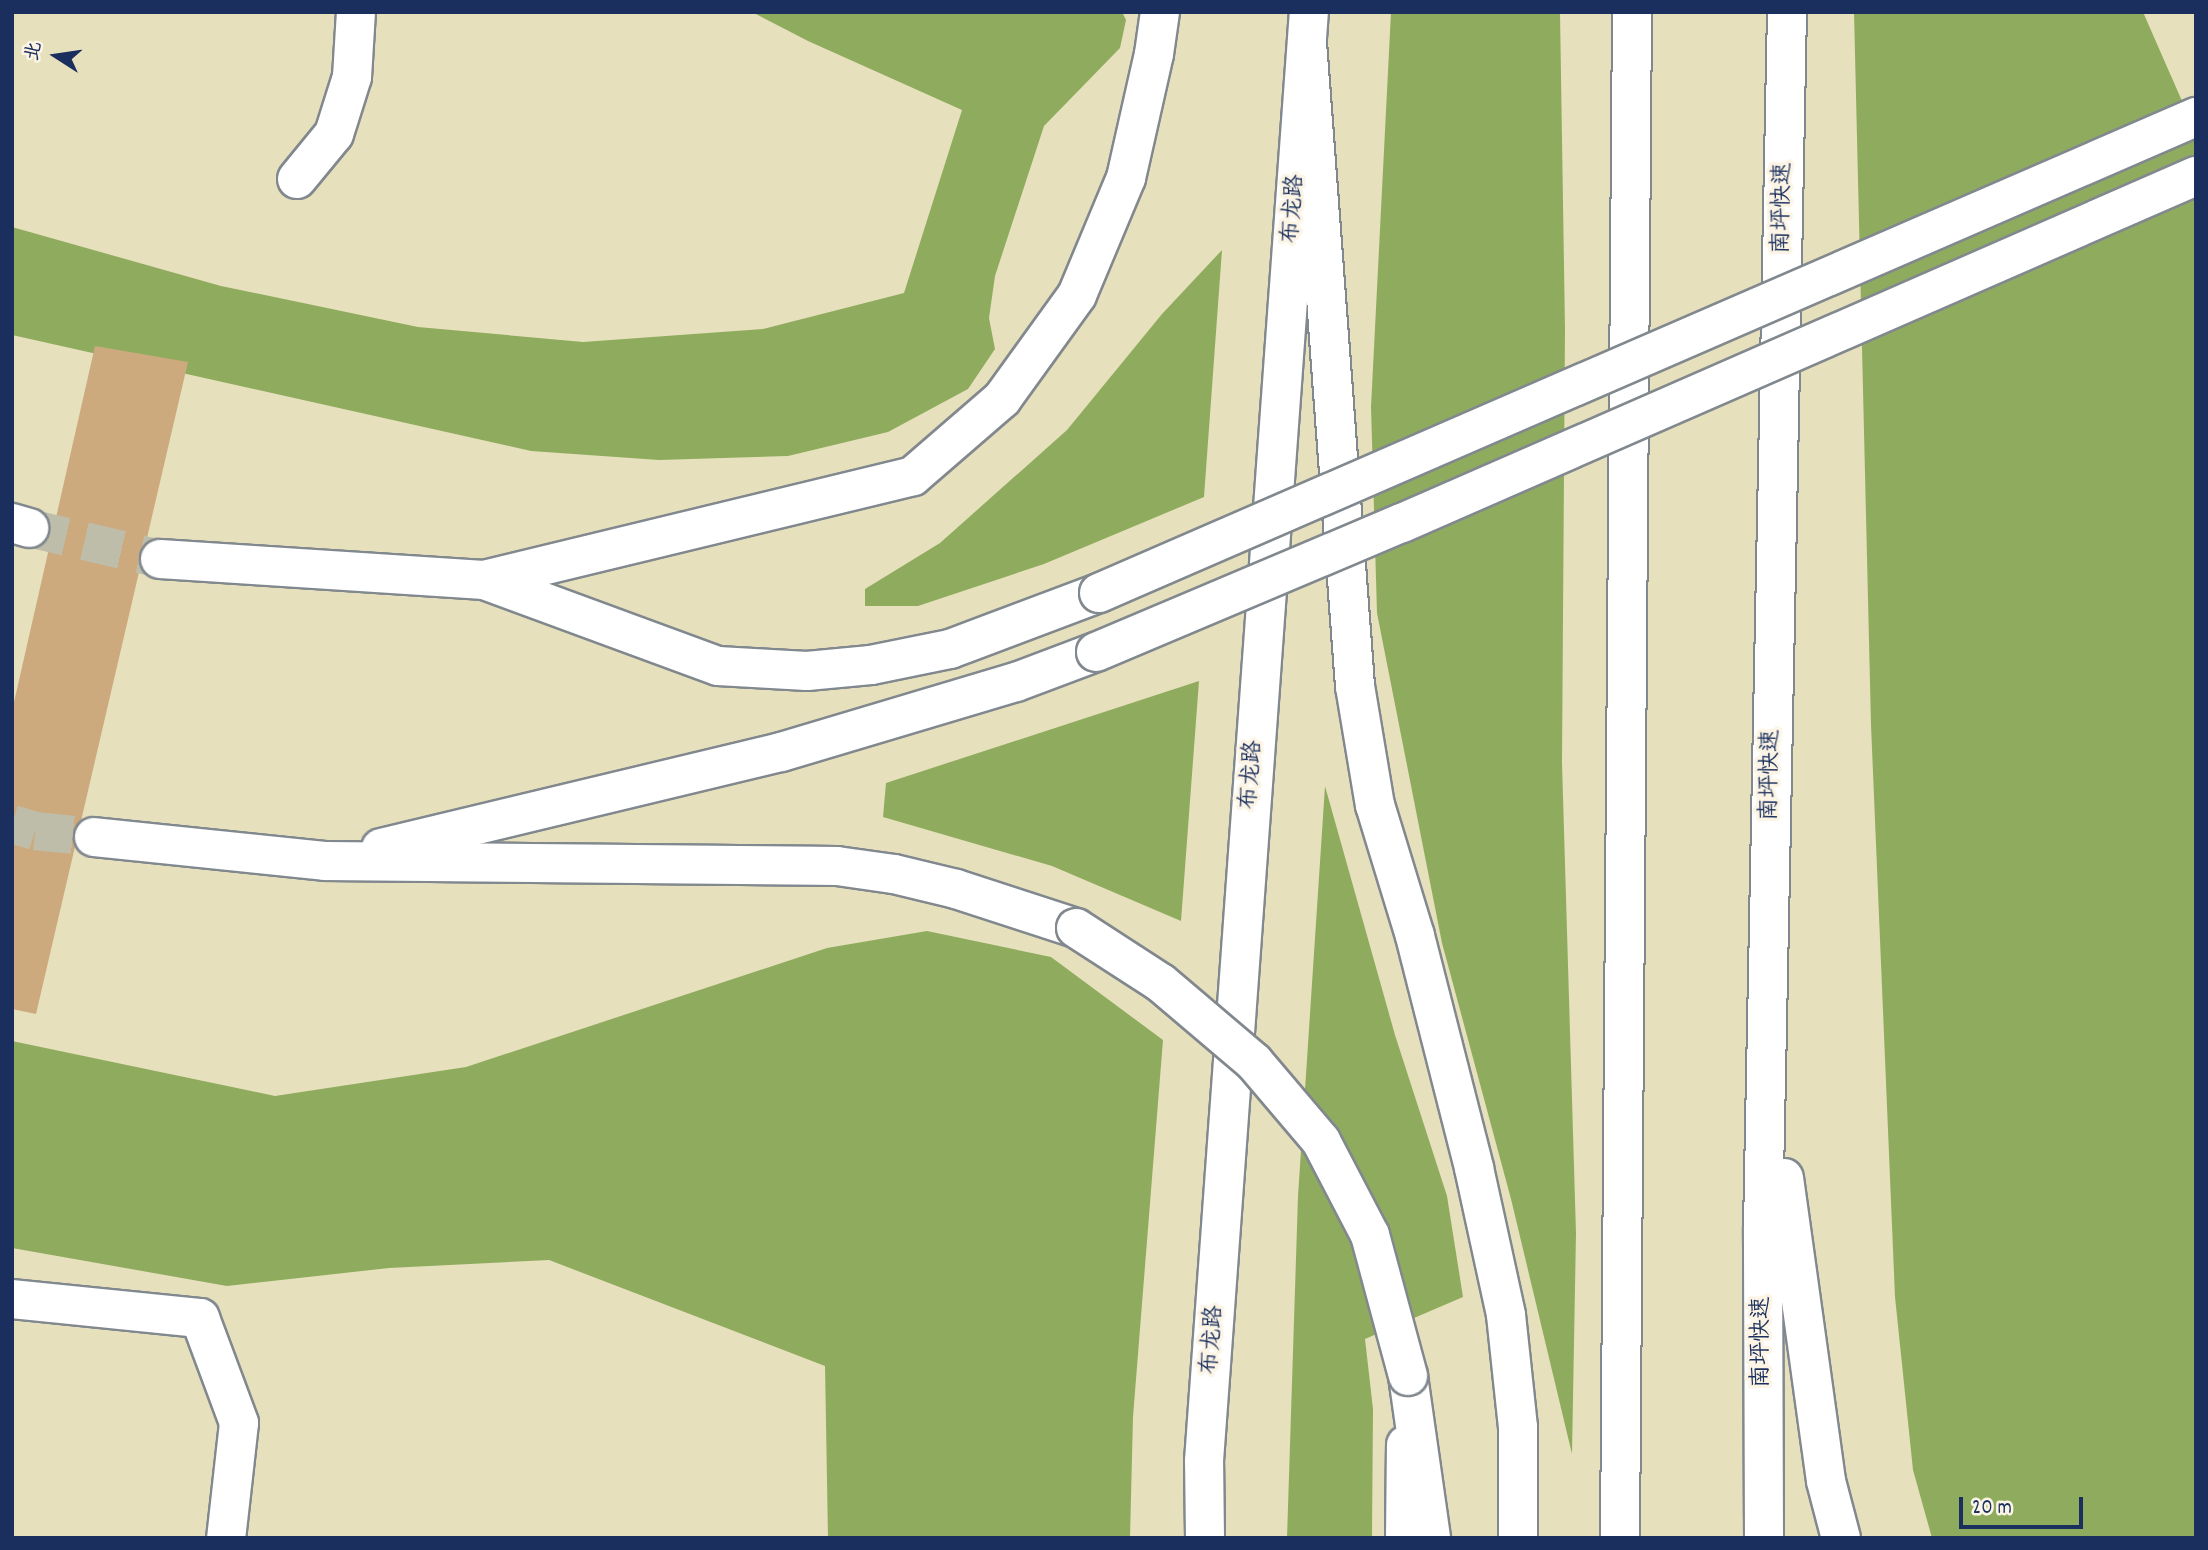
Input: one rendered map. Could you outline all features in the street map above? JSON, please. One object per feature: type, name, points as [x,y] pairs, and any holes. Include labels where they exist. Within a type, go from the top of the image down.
[{"type":"main road","points":[[297,179],[334,134],[352,76],[356,12]]},
{"type":"main road","points":[[484,580],[913,476],[1002,399],[1077,295],[1125,178],[1154,54],[1160,12]]},
{"type":"main road","points":[[1620,1538],[1632,12]]},
{"type":"main road","name":"南坪快速","points":[[1764,1538],[1763,1227],[1787,12]]},
{"type":"main road","points":[[1308,28],[1355,686],[1374,805],[1418,948],[1474,1168],[1507,1315],[1518,1427],[1518,1538]]},
{"type":"main road","name":"布龙路","points":[[1205,1538],[1204,1461],[1308,28]]},
{"type":"main road","points":[[160,559],[484,580],[718,666],[807,671],[871,665],[950,649],[1099,593],[2196,117]]},
{"type":"main road","points":[[325,861],[780,752],[1016,682],[1096,652],[1402,523],[2196,176]]},
{"type":"main road","points":[[94,837],[325,861],[837,866],[894,874],[956,889],[1076,929],[1161,983],[1254,1062],[1321,1141],[1370,1235],[1408,1376],[1431,1538]]},
{"type":"main road","points":[[1768,952],[1777,1122],[1800,1314],[1826,1481],[1841,1538]]},
{"type":"main road","points":[[12,1299],[200,1318],[239,1423],[226,1538]]},
{"type":"main road","points":[[1405,1538],[1408,1376]]},
{"type":"green space","points":[[752,12],[1122,12],[1126,20],[1120,48],[1044,126],[995,276],[989,318],[995,349],[968,389],[888,432],[788,456],[659,460],[531,451],[12,335],[12,227],[221,286],[418,327],[583,342],[763,329],[904,293],[962,110],[808,41]]},
{"type":"green space","points":[[1391,12],[1560,12],[1565,329],[1562,763],[1576,1233],[1572,1454],[1511,1199],[1442,943],[1377,613],[1371,407]]},
{"type":"green space","points":[[1854,12],[2143,12],[2196,133],[2196,1538],[1932,1538],[1913,1470],[1895,1297],[1871,725]]},
{"type":"green space","points":[[1222,250],[1204,497],[1044,564],[918,606],[865,606],[865,589],[940,543],[1067,430],[1162,314]]},
{"type":"green space","points":[[1199,681],[1181,921],[1052,866],[883,817],[886,783]]},
{"type":"green space","points":[[1325,786],[1395,1035],[1447,1196],[1463,1297],[1365,1339],[1373,1409],[1372,1538],[1287,1538],[1298,1196]]},
{"type":"green space","points":[[927,931],[1051,957],[1163,1040],[1133,1417],[1130,1538],[828,1538],[825,1366],[549,1260],[389,1268],[227,1286],[12,1248],[12,1041],[275,1096],[466,1067],[827,948]]},
{"type":"building","points":[[95,346],[188,362],[36,1014],[12,1009],[12,711]]},
{"type":"tunnel","points":[[29,528],[160,559]]},
{"type":"tunnel","points":[[12,824],[35,831],[94,837]]}]
